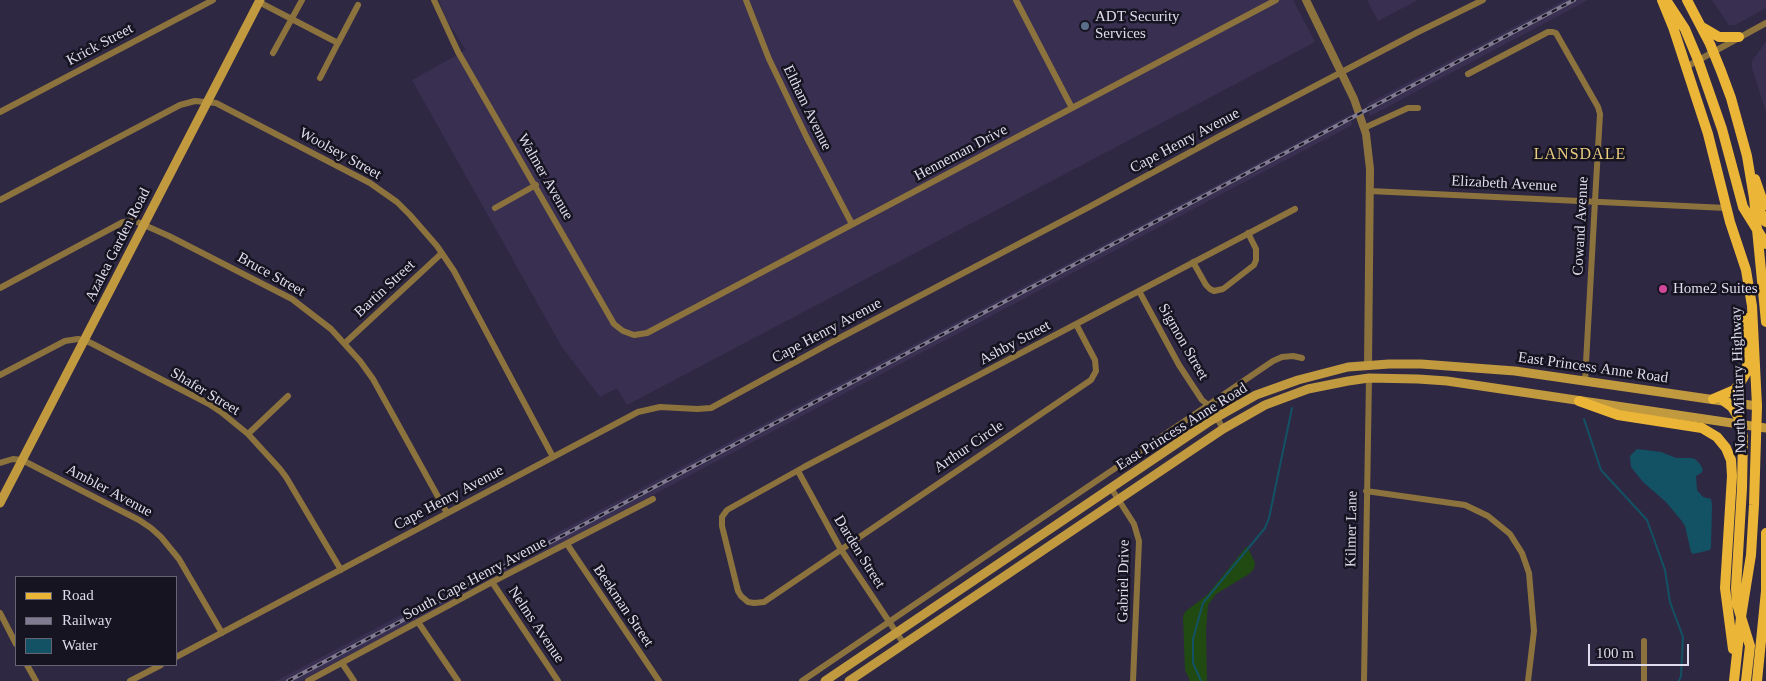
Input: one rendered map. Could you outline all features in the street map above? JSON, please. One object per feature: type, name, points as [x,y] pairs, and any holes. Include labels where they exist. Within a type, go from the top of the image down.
[{"type":"main road","points":[[1664,0],[1685,29],[1698,60],[1722,129],[1743,207],[1766,244]]},
{"type":"main road","name":"North Military Highway","points":[[1664,0],[1708,134],[1726,208],[1743,258],[1750,291],[1755,334],[1761,427],[1751,555],[1741,616],[1734,681]]},
{"type":"main road","name":"North Military Highway","points":[[1687,0],[1702,26],[1731,98],[1750,168],[1754,198],[1763,220],[1757,231],[1766,322]]},
{"type":"main road","name":"Azalea Garden Road","points":[[0,503],[259,1]]},
{"type":"main road","points":[[1702,26],[1719,37],[1738,37]]},
{"type":"main road","points":[[1750,168],[1766,206]]},
{"type":"main road","points":[[1743,207],[1763,220]]},
{"type":"main road","points":[[1713,399],[1734,390],[1744,379],[1748,366],[1746,307],[1730,222]]},
{"type":"main road","name":"East Princess Anne Road","points":[[849,681],[1223,429],[1258,409],[1290,395],[1348,380],[1389,364],[1494,368],[1761,407]]},
{"type":"main road","name":"East Princess Anne Road","points":[[825,681],[1216,417],[1276,387],[1298,380],[1348,367],[1391,378],[1447,381],[1761,427]]},
{"type":"main road","points":[[1579,401],[1618,415],[1702,428],[1717,437],[1726,448],[1731,460],[1732,476],[1725,588],[1736,663]]},
{"type":"main road","points":[[1724,401],[1736,412],[1741,424],[1743,448],[1736,588],[1737,604],[1750,649],[1746,681]]},
{"type":"main road","points":[[1759,679],[1765,600],[1766,533]]},
{"type":"street","name":"Krick Street","points":[[0,112],[212,0]]},
{"type":"street","points":[[273,53],[302,0]]},
{"type":"street","name":"Walmer Avenue","points":[[434,0],[458,52],[614,324],[623,332],[634,335],[646,333],[657,327]]},
{"type":"street","name":"Eltham Avenue","points":[[746,0],[769,59],[803,130],[852,224]]},
{"type":"street","points":[[1016,0],[1072,108]]},
{"type":"street","name":"Henneman Drive","points":[[657,327],[1276,0]]},
{"type":"street","name":"Kilmer Lane","points":[[1306,0],[1360,114],[1369,154],[1364,681]]},
{"type":"street","name":"Cape Henry Avenue","points":[[178,656],[638,412],[660,407],[711,408],[1341,72],[1483,0]]},
{"type":"street","points":[[259,1],[291,20],[338,43]]},
{"type":"street","points":[[320,78],[358,5]]},
{"type":"street","points":[[1686,67],[1766,23]]},
{"type":"street","name":"Cowand Avenue","points":[[1468,74],[1548,32],[1553,32],[1596,99],[1600,114],[1585,381]]},
{"type":"street","name":"Woolsey Street","points":[[0,200],[180,105],[195,101],[216,103],[299,145],[377,188],[410,214],[442,253],[472,304],[553,457]]},
{"type":"street","points":[[1364,128],[1408,108],[1418,108]]},
{"type":"street","points":[[495,208],[536,185]]},
{"type":"street","name":"Elizabeth Avenue","points":[[1370,190],[1726,208]]},
{"type":"street","name":"Ashby Street","points":[[810,570],[764,602],[748,602],[741,596],[738,590],[721,522],[722,517],[727,510],[798,471],[1295,209]]},
{"type":"street","name":"Bruce Street","points":[[0,288],[123,222],[135,221],[144,224],[292,299],[319,318],[345,343],[369,373],[447,514]]},
{"type":"street","points":[[1193,262],[1210,289],[1214,291],[1223,289],[1254,265],[1256,249],[1248,233]]},
{"type":"street","name":"Bartin Street","points":[[345,343],[442,253]]},
{"type":"street","name":"Sigmon Street","points":[[1139,291],[1179,364],[1202,400],[1208,404],[1223,429]]},
{"type":"street","name":"Arthur Circle","points":[[810,570],[1091,380],[1096,371],[1095,360],[1076,324]]},
{"type":"street","points":[[0,375],[65,341],[72,339],[84,340]]},
{"type":"street","name":"Shafer Street","points":[[84,340],[209,404],[248,434],[286,477],[341,570]]},
{"type":"street","points":[[802,681],[1273,361],[1282,357],[1293,356],[1302,358]]},
{"type":"street","points":[[248,434],[288,396]]},
{"type":"street","points":[[0,463],[13,458],[22,460]]},
{"type":"street","name":"Ambler Avenue","points":[[22,460],[139,520],[161,537],[179,559],[222,633]]},
{"type":"street","name":"Darden Street","points":[[798,471],[840,548],[904,644]]},
{"type":"street","name":"Gabriel Drive","points":[[1110,488],[1134,524],[1139,541],[1133,681]]},
{"type":"street","points":[[1366,491],[1464,506],[1488,516],[1510,534],[1522,553],[1529,572],[1534,631],[1528,681]]},
{"type":"street","name":"South Cape Henry Avenue","points":[[308,681],[492,582],[653,499]]},
{"type":"street","name":"Beekman Street","points":[[567,544],[659,681]]},
{"type":"street","name":"Nelms Avenue","points":[[492,582],[558,681]]},
{"type":"street","points":[[0,613],[15,642]]},
{"type":"street","points":[[418,622],[458,681]]},
{"type":"street","points":[[1644,640],[1644,681]]},
{"type":"street","points":[[342,663],[354,681]]},
{"type":"street","points":[[28,666],[36,681]]},
{"type":"street","points":[[130,681],[159,666]]},
{"type":"shaded area","points":[[439,0],[1293,0],[1315,42],[627,405],[617,388],[600,397],[562,347],[412,80],[466,50],[446,19]]},
{"type":"shaded area","points":[[1367,0],[1418,0],[1378,21]]},
{"type":"shaded area","points":[[1565,0],[1588,0],[1370,116],[1367,104]]},
{"type":"shaded area","points":[[1712,0],[1766,0],[1766,8],[1735,25],[1729,25]]},
{"type":"shaded area","points":[[1766,42],[1766,112],[1752,68],[1752,61]]},
{"type":"shaded area","points":[[1351,114],[1352,125],[301,681],[276,681]]},
{"type":"green space","points":[[1247,546],[1255,563],[1254,569],[1216,594],[1208,605],[1206,630],[1207,681],[1190,681],[1185,670],[1183,616],[1186,611],[1207,595]]},
{"type":"water","points":[[1637,449],[1661,452],[1676,458],[1691,458],[1700,464],[1703,470],[1696,476],[1697,490],[1703,497],[1711,499],[1712,505],[1710,550],[1693,554],[1691,552],[1685,526],[1681,520],[1666,502],[1643,482],[1631,467],[1630,456]]},
{"type":"waterway","points":[[1201,681],[1193,663],[1193,639],[1203,603],[1265,528],[1269,518],[1292,408]]},
{"type":"waterway","points":[[1584,419],[1601,470],[1647,520],[1665,570],[1670,602],[1683,637],[1681,676],[1679,681]]},
{"type":"railway","points":[[288,681],[1574,0]]},
{"type":"place","name":"ADT Security Services","points":[[1085,26]]},
{"type":"place","name":"Home2 Suites","points":[[1663,289]]},
{"type":"district","name":"LANSDALE","points":[[1580,155]]}]
